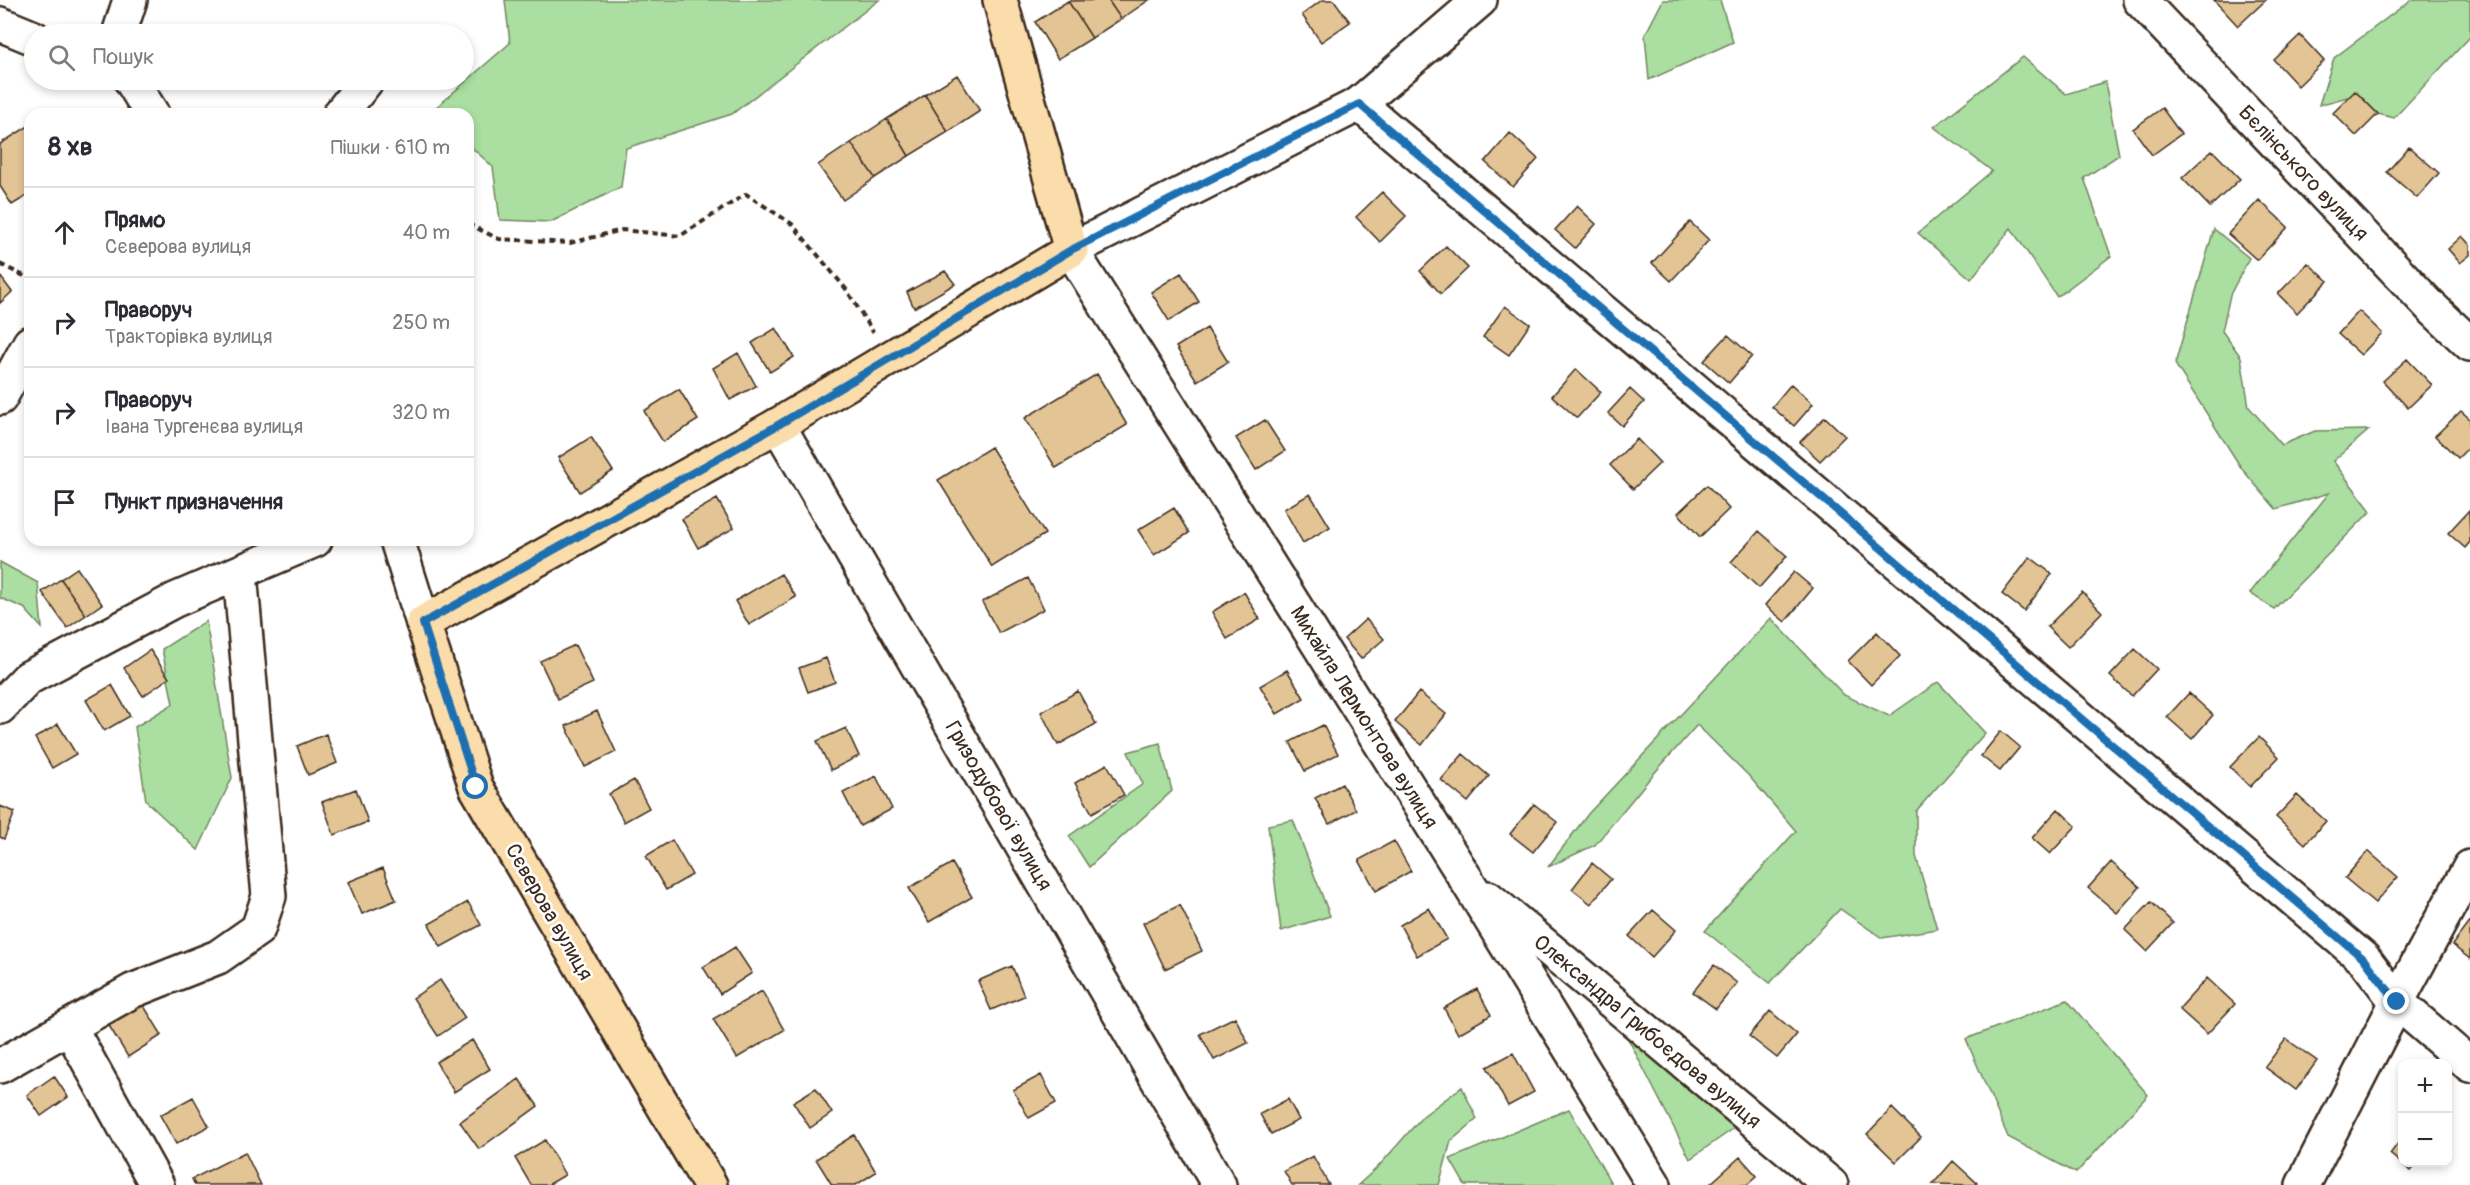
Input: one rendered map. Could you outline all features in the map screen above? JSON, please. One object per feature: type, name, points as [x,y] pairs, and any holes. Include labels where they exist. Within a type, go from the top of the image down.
[{"type":"main road","points":[[423,623],[778,425],[1071,250],[1000,0]]},
{"type":"main road","name":"Сєверова вулиця","points":[[423,623],[476,787],[710,1185]]},
{"type":"street","points":[[122,24],[130,0]]},
{"type":"street","points":[[1071,250],[1359,104],[1480,0]]},
{"type":"street","name":"Бєлінського вулиця","points":[[2149,5],[2431,307],[2470,344]]},
{"type":"street","points":[[0,24],[24,34]]},
{"type":"street","points":[[345,108],[359,90]]},
{"type":"street","points":[[1359,104],[2365,960],[2397,1002],[2470,1065]]},
{"type":"street","name":"Михайла Лермонтова вулиця","points":[[1071,250],[1466,879],[1654,1185]]},
{"type":"street","points":[[0,398],[24,354]]},
{"type":"street","points":[[0,398],[24,383]]},
{"type":"street","name":"Гризодубової вулиця","points":[[778,425],[1219,1185]]},
{"type":"street","points":[[0,707],[28,678],[175,600],[301,546]]},
{"type":"street","points":[[399,546],[423,623]]},
{"type":"street","points":[[0,1066],[132,991],[218,957],[258,929],[269,896],[240,573]]},
{"type":"street","points":[[2303,1185],[2397,1002],[2470,867]]},
{"type":"street","name":"Олександра Грибоєдова вулиця","points":[[1466,879],[1831,1185]]},
{"type":"street","points":[[70,1028],[157,1185]]},
{"type":"path","points":[[474,227],[499,239],[570,243],[622,230],[680,236],[746,194],[792,224],[846,289],[889,359]]},
{"type":"path","points":[[0,264],[24,276]]},
{"type":"green space","points":[[505,0],[879,0],[732,114],[626,148],[621,187],[551,222],[500,220],[493,167],[474,150],[474,108],[435,108],[456,90],[474,90],[474,74],[510,43]]},
{"type":"green space","points":[[1663,0],[1720,0],[1733,42],[1649,80],[1645,35]]},
{"type":"green space","points":[[2411,0],[2470,0],[2470,37],[2394,118],[2378,114],[2358,94],[2319,105],[2334,58]]},
{"type":"green space","points":[[2023,57],[2066,94],[2105,82],[2119,155],[2084,178],[2111,256],[2057,297],[2011,228],[1971,279],[1918,233],[1992,171],[1934,127]]},
{"type":"green space","points":[[2214,229],[2249,258],[2230,295],[2222,331],[2241,357],[2249,407],[2282,445],[2315,431],[2369,430],[2333,461],[2371,511],[2274,609],[2250,593],[2329,493],[2276,509],[2242,469],[2175,364]]},
{"type":"green space","points":[[0,562],[38,583],[42,628],[24,608],[0,598]]},
{"type":"green space","points":[[1771,618],[1844,695],[1889,716],[1938,682],[1985,733],[1916,811],[1916,856],[1937,929],[1882,938],[1840,909],[1770,983],[1705,931],[1796,831],[1748,775],[1697,725],[1595,845],[1548,867],[1588,814]]},
{"type":"green space","points":[[206,621],[232,778],[198,850],[146,801],[135,727],[173,704],[162,649]]},
{"type":"green space","points":[[1160,743],[1172,791],[1089,867],[1069,836],[1143,784],[1128,752]]},
{"type":"green space","points":[[1293,820],[1330,916],[1281,931],[1268,825]]},
{"type":"green space","points":[[2067,1000],[2148,1095],[2076,1173],[2008,1137],[1966,1039]]},
{"type":"green space","points":[[1621,1025],[1740,1124],[1690,1159]]},
{"type":"green space","points":[[1462,1087],[1477,1119],[1451,1141],[1439,1185],[1358,1185],[1378,1167],[1423,1116]]},
{"type":"green space","points":[[1569,1109],[1612,1185],[1465,1185],[1450,1159]]},
{"type":"building","points":[[1108,0],[1149,0],[1121,19]]},
{"type":"building","points":[[1108,0],[1121,19],[1092,38],[1068,1]]},
{"type":"building","points":[[1322,0],[1334,0],[1350,22],[1321,42],[1302,15]]},
{"type":"building","points":[[2214,0],[2266,0],[2238,26]]},
{"type":"building","points":[[1068,1],[1092,38],[1058,59],[1035,22]]},
{"type":"building","points":[[2300,35],[2324,61],[2298,86],[2274,60]]},
{"type":"building","points":[[957,75],[980,111],[948,132],[925,95]]},
{"type":"building","points":[[2355,91],[2378,114],[2356,136],[2333,113]]},
{"type":"building","points":[[925,95],[948,132],[909,156],[887,119]]},
{"type":"building","points":[[2162,108],[2181,134],[2152,155],[2133,129]]},
{"type":"building","points":[[887,119],[909,156],[875,178],[851,143]]},
{"type":"building","points":[[24,129],[24,198],[12,205],[0,186],[0,144]]},
{"type":"building","points":[[1510,133],[1538,159],[1513,187],[1485,162]]},
{"type":"building","points":[[851,143],[875,178],[843,200],[818,165]]},
{"type":"building","points":[[2409,147],[2439,173],[2417,198],[2387,172]]},
{"type":"building","points":[[2212,150],[2240,179],[2210,207],[2182,178]]},
{"type":"building","points":[[1382,192],[1406,216],[1380,242],[1356,217]]},
{"type":"building","points":[[2259,200],[2288,227],[2257,260],[2228,234]]},
{"type":"building","points":[[1577,206],[1596,224],[1575,248],[1555,230]]},
{"type":"building","points":[[1690,222],[1709,240],[1671,281],[1652,263]]},
{"type":"building","points":[[2462,236],[2470,245],[2470,255],[2460,263],[2448,249]]},
{"type":"building","points":[[1446,246],[1468,268],[1441,294],[1420,271]]},
{"type":"building","points":[[2308,263],[2328,281],[2297,313],[2278,294]]},
{"type":"building","points":[[945,271],[955,284],[914,308],[907,292]]},
{"type":"building","points":[[1181,273],[1199,302],[1169,321],[1151,292]]},
{"type":"building","points":[[0,276],[12,292],[0,303]]},
{"type":"building","points":[[1505,306],[1530,324],[1509,355],[1483,337]]},
{"type":"building","points":[[2359,311],[2382,333],[2361,355],[2338,334]]},
{"type":"building","points":[[776,328],[794,357],[770,372],[752,343]]},
{"type":"building","points":[[1207,328],[1228,362],[1197,381],[1176,347]]},
{"type":"building","points":[[1728,335],[1752,356],[1729,383],[1704,361]]},
{"type":"building","points":[[738,353],[756,386],[730,400],[713,368]]},
{"type":"building","points":[[2407,359],[2432,385],[2408,408],[2383,381]]},
{"type":"building","points":[[1576,369],[1601,392],[1577,418],[1552,396]]},
{"type":"building","points":[[1097,374],[1127,425],[1056,468],[1025,418]]},
{"type":"building","points":[[1791,384],[1813,404],[1794,426],[1772,407]]},
{"type":"building","points":[[679,389],[698,420],[663,442],[644,411]]},
{"type":"building","points":[[1630,389],[1644,402],[1622,426],[1608,413]]},
{"type":"building","points":[[2461,411],[2470,419],[2470,446],[2458,458],[2435,436]]},
{"type":"building","points":[[1825,417],[1845,436],[1820,461],[1800,442]]},
{"type":"building","points":[[1265,420],[1285,451],[1256,470],[1236,438]]},
{"type":"building","points":[[591,437],[613,471],[580,492],[558,458]]},
{"type":"building","points":[[1637,439],[1660,463],[1633,489],[1610,465]]},
{"type":"building","points":[[991,447],[1045,534],[992,567],[938,480]]},
{"type":"building","points":[[1707,485],[1729,509],[1700,537],[1678,513]]},
{"type":"building","points":[[1310,494],[1330,527],[1303,543],[1284,509]]},
{"type":"building","points":[[717,499],[734,528],[698,548],[682,519]]},
{"type":"building","points":[[1174,508],[1189,533],[1154,555],[1138,530]]},
{"type":"building","points":[[2469,510],[2470,542],[2465,548],[2448,533]]},
{"type":"building","points":[[1759,531],[1787,556],[1759,588],[1731,562]]},
{"type":"building","points":[[2030,557],[2052,574],[2024,611],[2002,594]]},
{"type":"building","points":[[77,568],[102,604],[86,615],[61,579]]},
{"type":"building","points":[[1794,572],[1813,588],[1785,622],[1765,605]]},
{"type":"building","points":[[781,574],[796,597],[749,625],[735,601]]},
{"type":"building","points":[[1028,578],[1044,609],[999,633],[982,602]]},
{"type":"building","points":[[61,579],[86,615],[67,628],[42,592]]},
{"type":"building","points":[[1244,592],[1260,619],[1227,639],[1212,612]]},
{"type":"building","points":[[2082,592],[2102,612],[2068,647],[2047,627]]},
{"type":"building","points":[[1366,619],[1384,639],[1361,659],[1344,639]]},
{"type":"building","points":[[1877,632],[1900,656],[1871,685],[1848,661]]},
{"type":"building","points":[[575,645],[593,683],[558,699],[540,661]]},
{"type":"building","points":[[2135,649],[2157,669],[2132,696],[2110,676]]},
{"type":"building","points":[[150,650],[169,678],[143,696],[124,668]]},
{"type":"building","points":[[826,658],[835,682],[808,692],[799,668]]},
{"type":"building","points":[[1287,670],[1304,698],[1277,714],[1260,686]]},
{"type":"building","points":[[112,685],[130,716],[104,731],[86,700]]},
{"type":"building","points":[[1078,691],[1096,724],[1058,745],[1041,712]]},
{"type":"building","points":[[1419,692],[1446,714],[1422,745],[1395,722]]},
{"type":"building","points":[[2189,693],[2213,715],[2192,739],[2167,717]]},
{"type":"building","points":[[597,711],[616,752],[585,767],[566,726]]},
{"type":"building","points":[[58,724],[76,754],[52,768],[35,738]]},
{"type":"building","points":[[1323,725],[1338,754],[1305,771],[1290,742]]},
{"type":"building","points":[[846,728],[859,756],[831,770],[817,741]]},
{"type":"building","points":[[2001,731],[2020,747],[2000,771],[1981,756]]},
{"type":"building","points":[[326,734],[337,763],[308,775],[297,746]]},
{"type":"building","points":[[2259,737],[2279,757],[2250,787],[2230,767]]},
{"type":"building","points":[[1463,754],[1489,776],[1468,802],[1441,780]]},
{"type":"building","points":[[1107,764],[1124,795],[1092,813],[1075,783]]},
{"type":"building","points":[[876,776],[892,809],[860,826],[843,793]]},
{"type":"building","points":[[634,780],[649,808],[624,822],[609,794]]},
{"type":"building","points":[[1342,784],[1356,810],[1329,824],[1315,798]]},
{"type":"building","points":[[356,789],[368,822],[334,835],[322,802]]},
{"type":"building","points":[[2297,795],[2326,821],[2305,844],[2276,817]]},
{"type":"building","points":[[1534,804],[1557,822],[1533,852],[1510,834]]},
{"type":"building","points":[[0,806],[15,812],[4,839],[0,837]]},
{"type":"building","points":[[2058,809],[2076,826],[2050,854],[2032,838]]},
{"type":"building","points":[[672,840],[692,875],[666,890],[646,856]]},
{"type":"building","points":[[1394,841],[1411,871],[1376,891],[1359,860]]},
{"type":"building","points":[[2368,851],[2398,877],[2375,903],[2345,878]]},
{"type":"building","points":[[2111,862],[2140,887],[2117,913],[2088,888]]},
{"type":"building","points":[[952,863],[972,897],[929,922],[909,888]]},
{"type":"building","points":[[1592,863],[1611,879],[1591,904],[1572,889]]},
{"type":"building","points":[[383,868],[396,900],[362,914],[348,882]]},
{"type":"building","points":[[468,902],[481,925],[441,947],[429,924]]},
{"type":"building","points":[[2151,902],[2173,923],[2147,951],[2125,930]]},
{"type":"building","points":[[1180,905],[1202,951],[1165,969],[1143,923]]},
{"type":"building","points":[[1429,908],[1447,939],[1417,956],[1400,925]]},
{"type":"building","points":[[1653,910],[1676,930],[1652,957],[1629,936]]},
{"type":"building","points":[[2470,921],[2470,959],[2452,945]]},
{"type":"building","points":[[735,947],[752,973],[720,994],[703,967]]},
{"type":"building","points":[[1714,965],[1737,983],[1716,1009],[1693,992]]},
{"type":"building","points":[[1012,966],[1024,996],[991,1010],[978,981]]},
{"type":"building","points":[[2207,978],[2235,1004],[2207,1034],[2179,1009]]},
{"type":"building","points":[[440,980],[465,1018],[438,1036],[413,998]]},
{"type":"building","points":[[1477,989],[1491,1015],[1458,1034],[1444,1008]]},
{"type":"building","points":[[762,991],[784,1030],[737,1058],[713,1019]]},
{"type":"building","points":[[142,1003],[162,1035],[128,1057],[108,1024]]},
{"type":"building","points":[[1770,1011],[1797,1034],[1777,1058],[1749,1036]]},
{"type":"building","points":[[1235,1017],[1248,1043],[1214,1060],[1200,1034]]},
{"type":"building","points":[[2286,1039],[2317,1061],[2296,1090],[2265,1067]]},
{"type":"building","points":[[472,1040],[490,1069],[454,1092],[436,1062]]},
{"type":"building","points":[[1513,1053],[1534,1092],[1508,1106],[1487,1067]]},
{"type":"building","points":[[1041,1075],[1056,1103],[1029,1118],[1013,1090]]},
{"type":"building","points":[[54,1076],[68,1097],[41,1116],[27,1095]]},
{"type":"building","points":[[519,1079],[538,1106],[479,1149],[460,1122]]},
{"type":"building","points":[[816,1088],[832,1113],[810,1128],[793,1102]]},
{"type":"building","points":[[193,1097],[209,1126],[176,1144],[160,1115]]},
{"type":"building","points":[[1288,1099],[1299,1120],[1271,1134],[1260,1114]]},
{"type":"building","points":[[1892,1108],[1921,1137],[1896,1162],[1867,1134]]},
{"type":"building","points":[[854,1135],[876,1172],[856,1185],[832,1185],[816,1159]]},
{"type":"building","points":[[545,1140],[565,1175],[548,1185],[531,1185],[515,1158]]},
{"type":"building","points":[[2398,1143],[2398,1160],[2390,1154]]},
{"type":"building","points":[[245,1152],[261,1185],[195,1185],[192,1179]]},
{"type":"building","points":[[1313,1156],[1329,1185],[1292,1185],[1284,1171]]},
{"type":"building","points":[[1740,1157],[1757,1176],[1747,1185],[1709,1185]]},
{"type":"building","points":[[1953,1161],[1977,1183],[1976,1185],[1933,1184]]},
{"type":"route","points":[[476,787],[423,623],[778,425],[1071,250],[1359,104],[2365,960],[2397,1002]]}]
